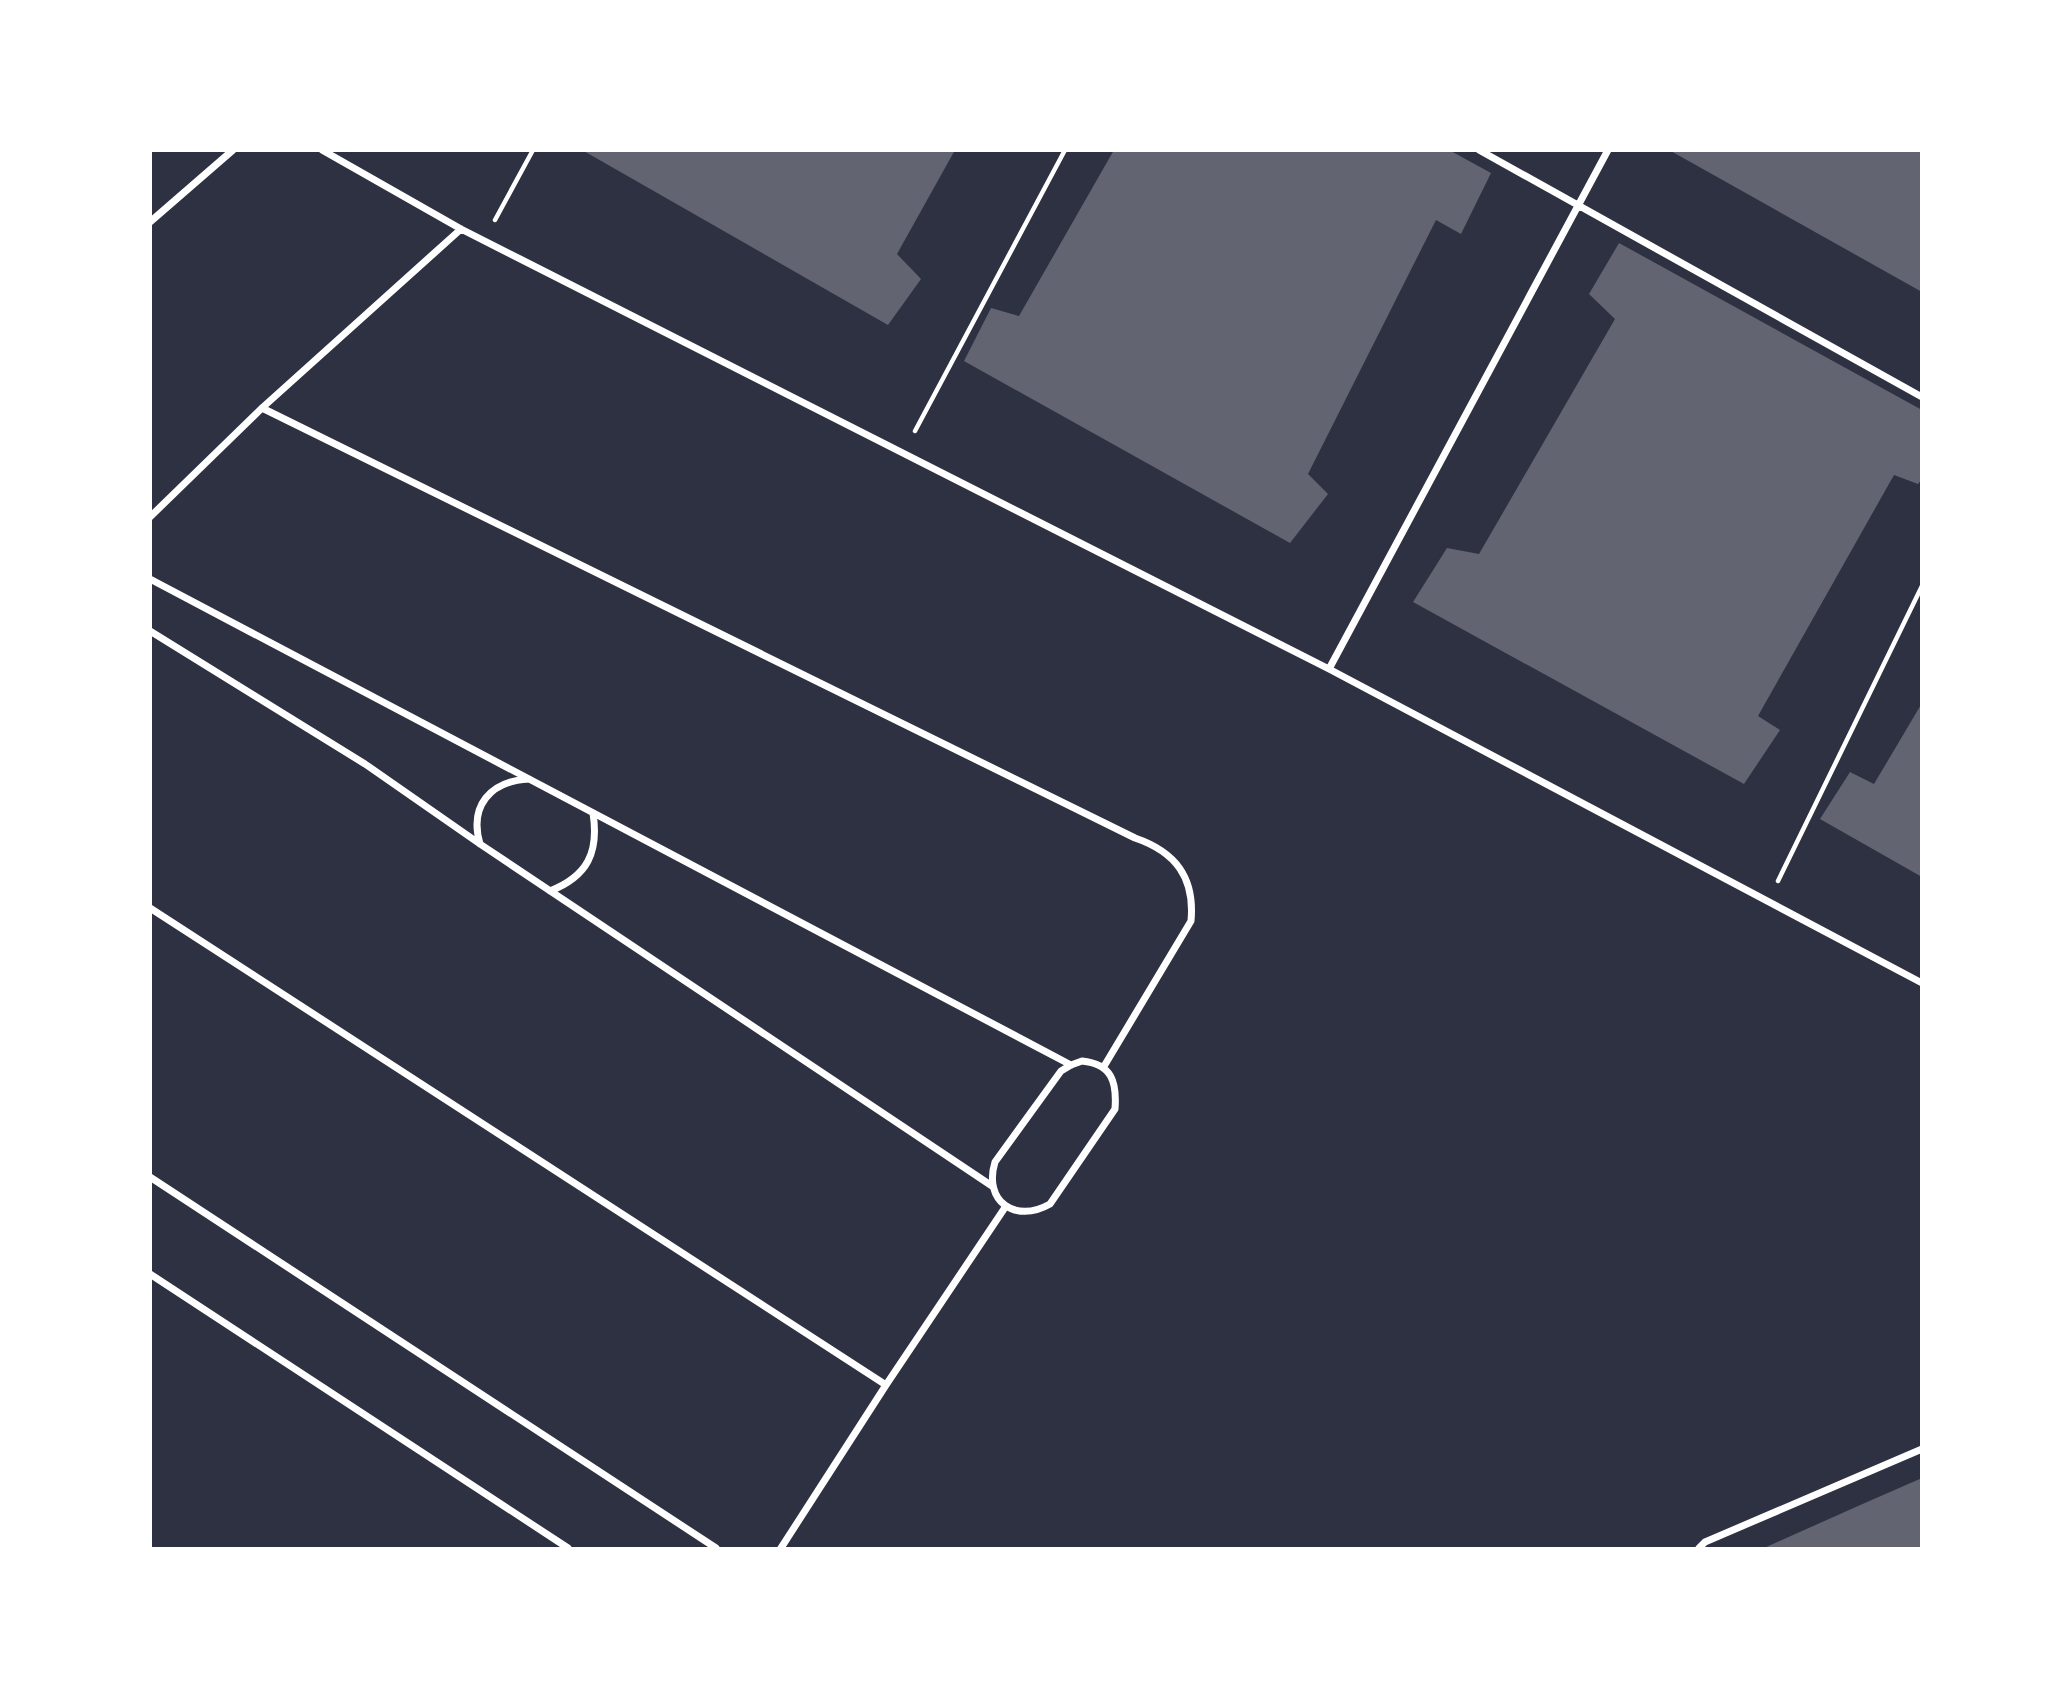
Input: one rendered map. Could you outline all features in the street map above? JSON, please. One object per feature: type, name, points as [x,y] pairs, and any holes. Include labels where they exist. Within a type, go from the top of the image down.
[{"type":"street","points":[[150,222],[233,150]]},
{"type":"street","points":[[322,150],[461,229],[1329,669],[1922,983]]},
{"type":"street","points":[[1479,150],[1922,397]]},
{"type":"street","points":[[1329,669],[1608,150]]},
{"type":"street","points":[[150,517],[262,408],[461,229]]},
{"type":"street","points":[[262,408],[1154,845],[1170,856],[1183,872],[1190,888],[1193,904],[1191,921],[1104,1068]]},
{"type":"street","points":[[150,579],[1071,1065]]},
{"type":"street","points":[[150,631],[365,764],[480,844],[992,1186]]},
{"type":"street","points":[[480,844],[476,831],[477,818],[488,794],[514,779],[529,779]]},
{"type":"street","points":[[550,891],[577,877],[587,865],[594,848],[596,831],[593,813]]},
{"type":"street","points":[[150,908],[886,1385]]},
{"type":"street","points":[[1082,1061],[1094,1062],[1104,1068],[1113,1078],[1117,1091],[1115,1109],[1050,1204],[1028,1213],[1006,1206],[992,1186],[991,1174],[995,1162],[1061,1071],[1082,1061]]},
{"type":"street","points":[[150,1177],[716,1549]]},
{"type":"street","points":[[781,1549],[886,1385],[1006,1206]]},
{"type":"street","points":[[150,1273],[568,1549]]},
{"type":"street","points":[[1699,1549],[1705,1542],[1922,1449]]},
{"type":"path","points":[[484,240],[533,150]]},
{"type":"path","points":[[903,453],[1065,150]]},
{"type":"path","points":[[1768,903],[1922,586]]},
{"type":"building","points":[[582,150],[955,150],[897,254],[921,279],[888,325]]},
{"type":"building","points":[[1114,150],[1449,150],[1491,173],[1461,234],[1436,220],[1308,474],[1328,494],[1290,543],[964,361],[991,308],[1019,316]]},
{"type":"building","points":[[1669,150],[1922,150],[1922,292]]},
{"type":"building","points":[[1619,243],[1922,410],[1922,479],[1918,484],[1894,475],[1758,716],[1780,730],[1744,784],[1413,602],[1447,548],[1479,554],[1615,319],[1589,294]]},
{"type":"building","points":[[1922,703],[1922,877],[1820,819],[1850,772],[1874,784]]},
{"type":"building","points":[[1922,1478],[1922,1548],[1764,1548],[1858,1506]]}]
